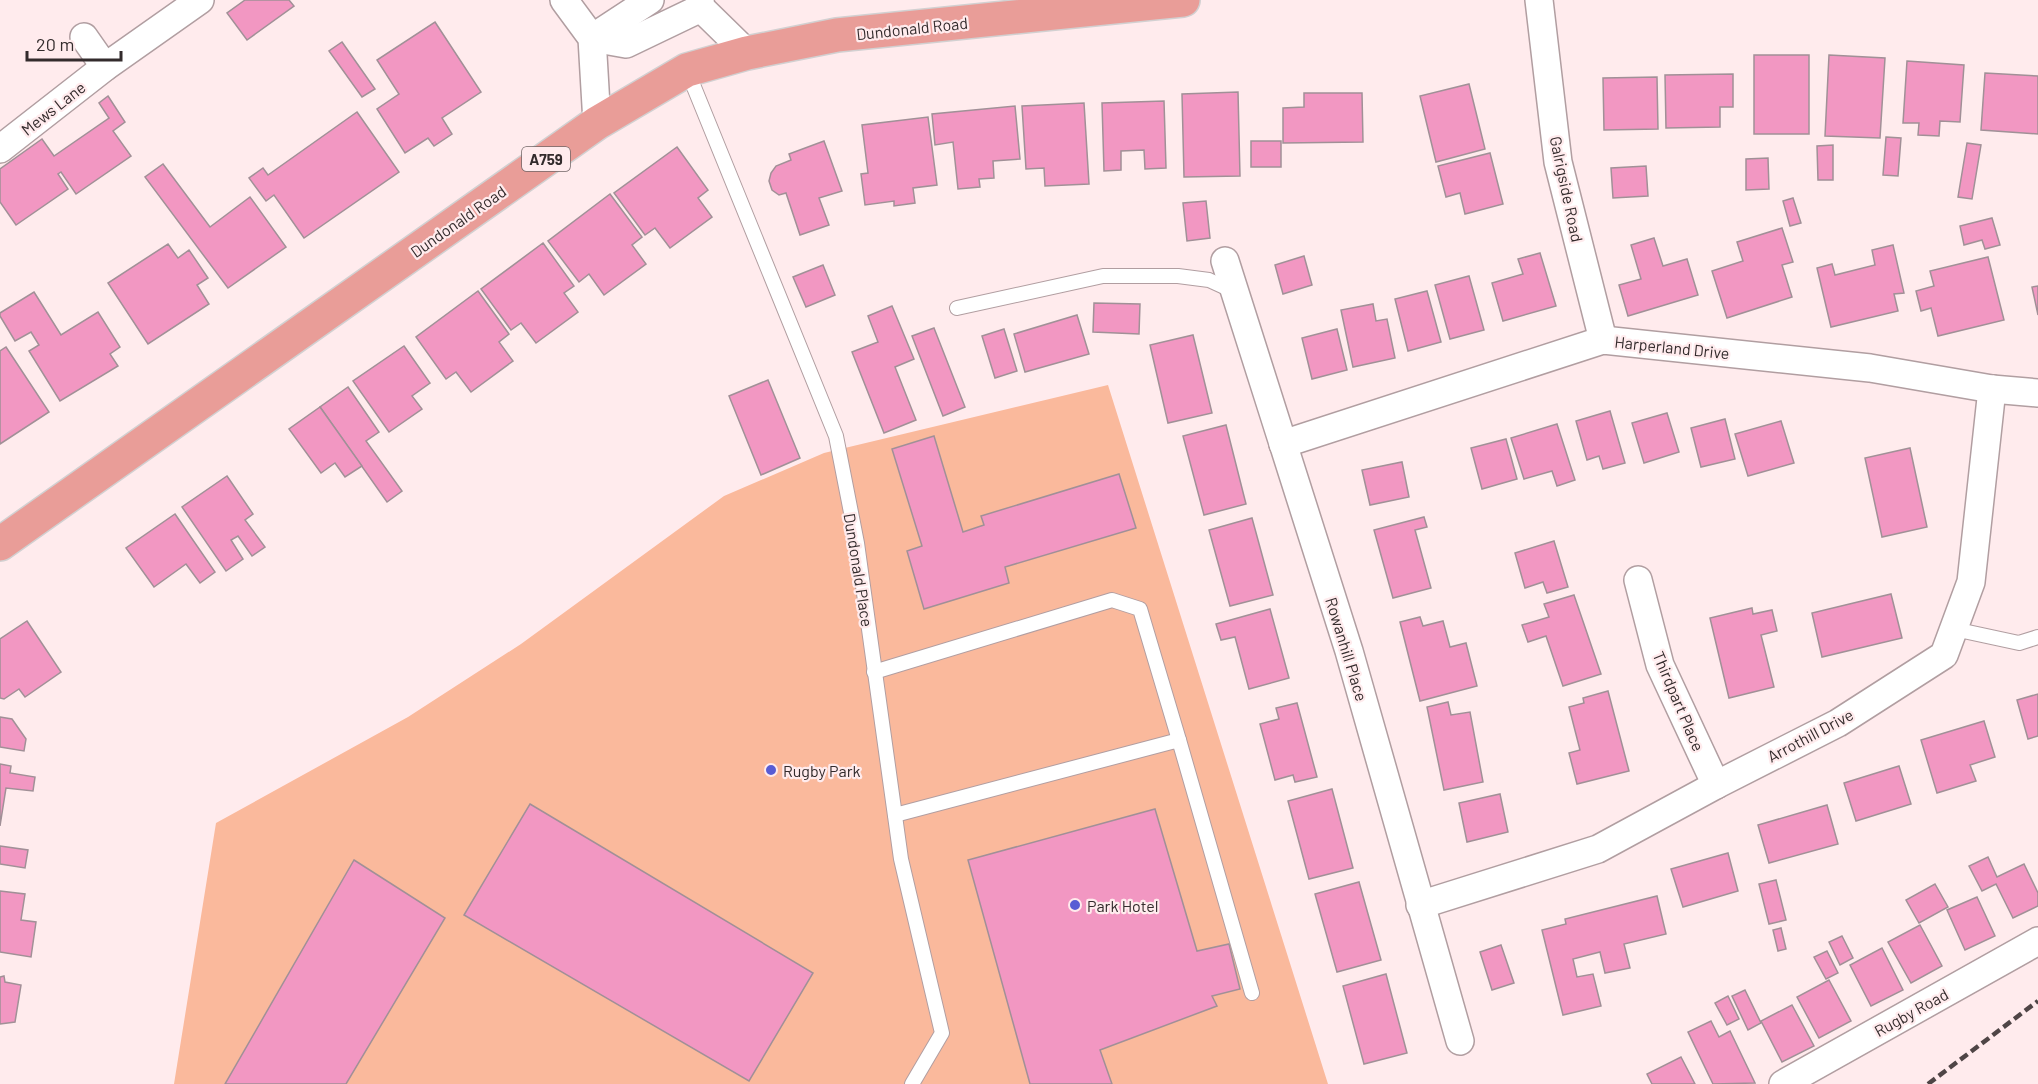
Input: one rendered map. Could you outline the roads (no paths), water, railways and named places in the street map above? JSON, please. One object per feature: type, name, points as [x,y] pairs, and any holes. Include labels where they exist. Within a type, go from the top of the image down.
[{"type":"main road","name":"Dundonald Road","points":[[0,544],[597,123],[687,70],[747,53],[837,35],[1183,0]]},
{"type":"street","name":"Mews Lane","points":[[1,148],[105,67],[200,0]]},
{"type":"street","points":[[564,0],[592,38],[597,123]]},
{"type":"street","points":[[592,38],[650,0]]},
{"type":"street","name":"Galrigside Road","points":[[1539,0],[1558,162],[1602,340]]},
{"type":"street","points":[[592,38],[627,44],[700,4],[747,53]]},
{"type":"street","points":[[84,37],[105,67]]},
{"type":"street","name":"Rowanhill Place","points":[[1225,261],[1348,651],[1419,905],[1460,1041]]},
{"type":"street","name":"Harperland Drive","points":[[1283,444],[1602,340],[1870,368],[1992,389],[2038,393]]},
{"type":"street","name":"Arrothill Drive","points":[[1419,905],[1598,849],[1716,785],[1838,723],[1944,655],[1971,582],[1992,389]]},
{"type":"street","name":"Thirdpart Place","points":[[1638,580],[1660,666],[1716,785]]},
{"type":"street","name":"Rugby Road","points":[[1783,1084],[2038,941]]},
{"type":"lane","name":"Dundonald Place","points":[[687,70],[836,436],[857,543],[901,859],[942,1033],[912,1084]]},
{"type":"lane","points":[[957,308],[1103,276],[1178,276],[1209,280],[1235,292]]},
{"type":"lane","points":[[874,672],[1112,600],[1140,609],[1252,993]]},
{"type":"lane","points":[[1954,629],[2019,643],[2038,637]]},
{"type":"lane","points":[[895,815],[1179,740]]},
{"type":"railway","points":[[1928,1084],[2038,1001]]},
{"type":"place","name":"Rugby Park","points":[[771,770]]},
{"type":"place","name":"Park Hotel","points":[[1075,905]]}]
